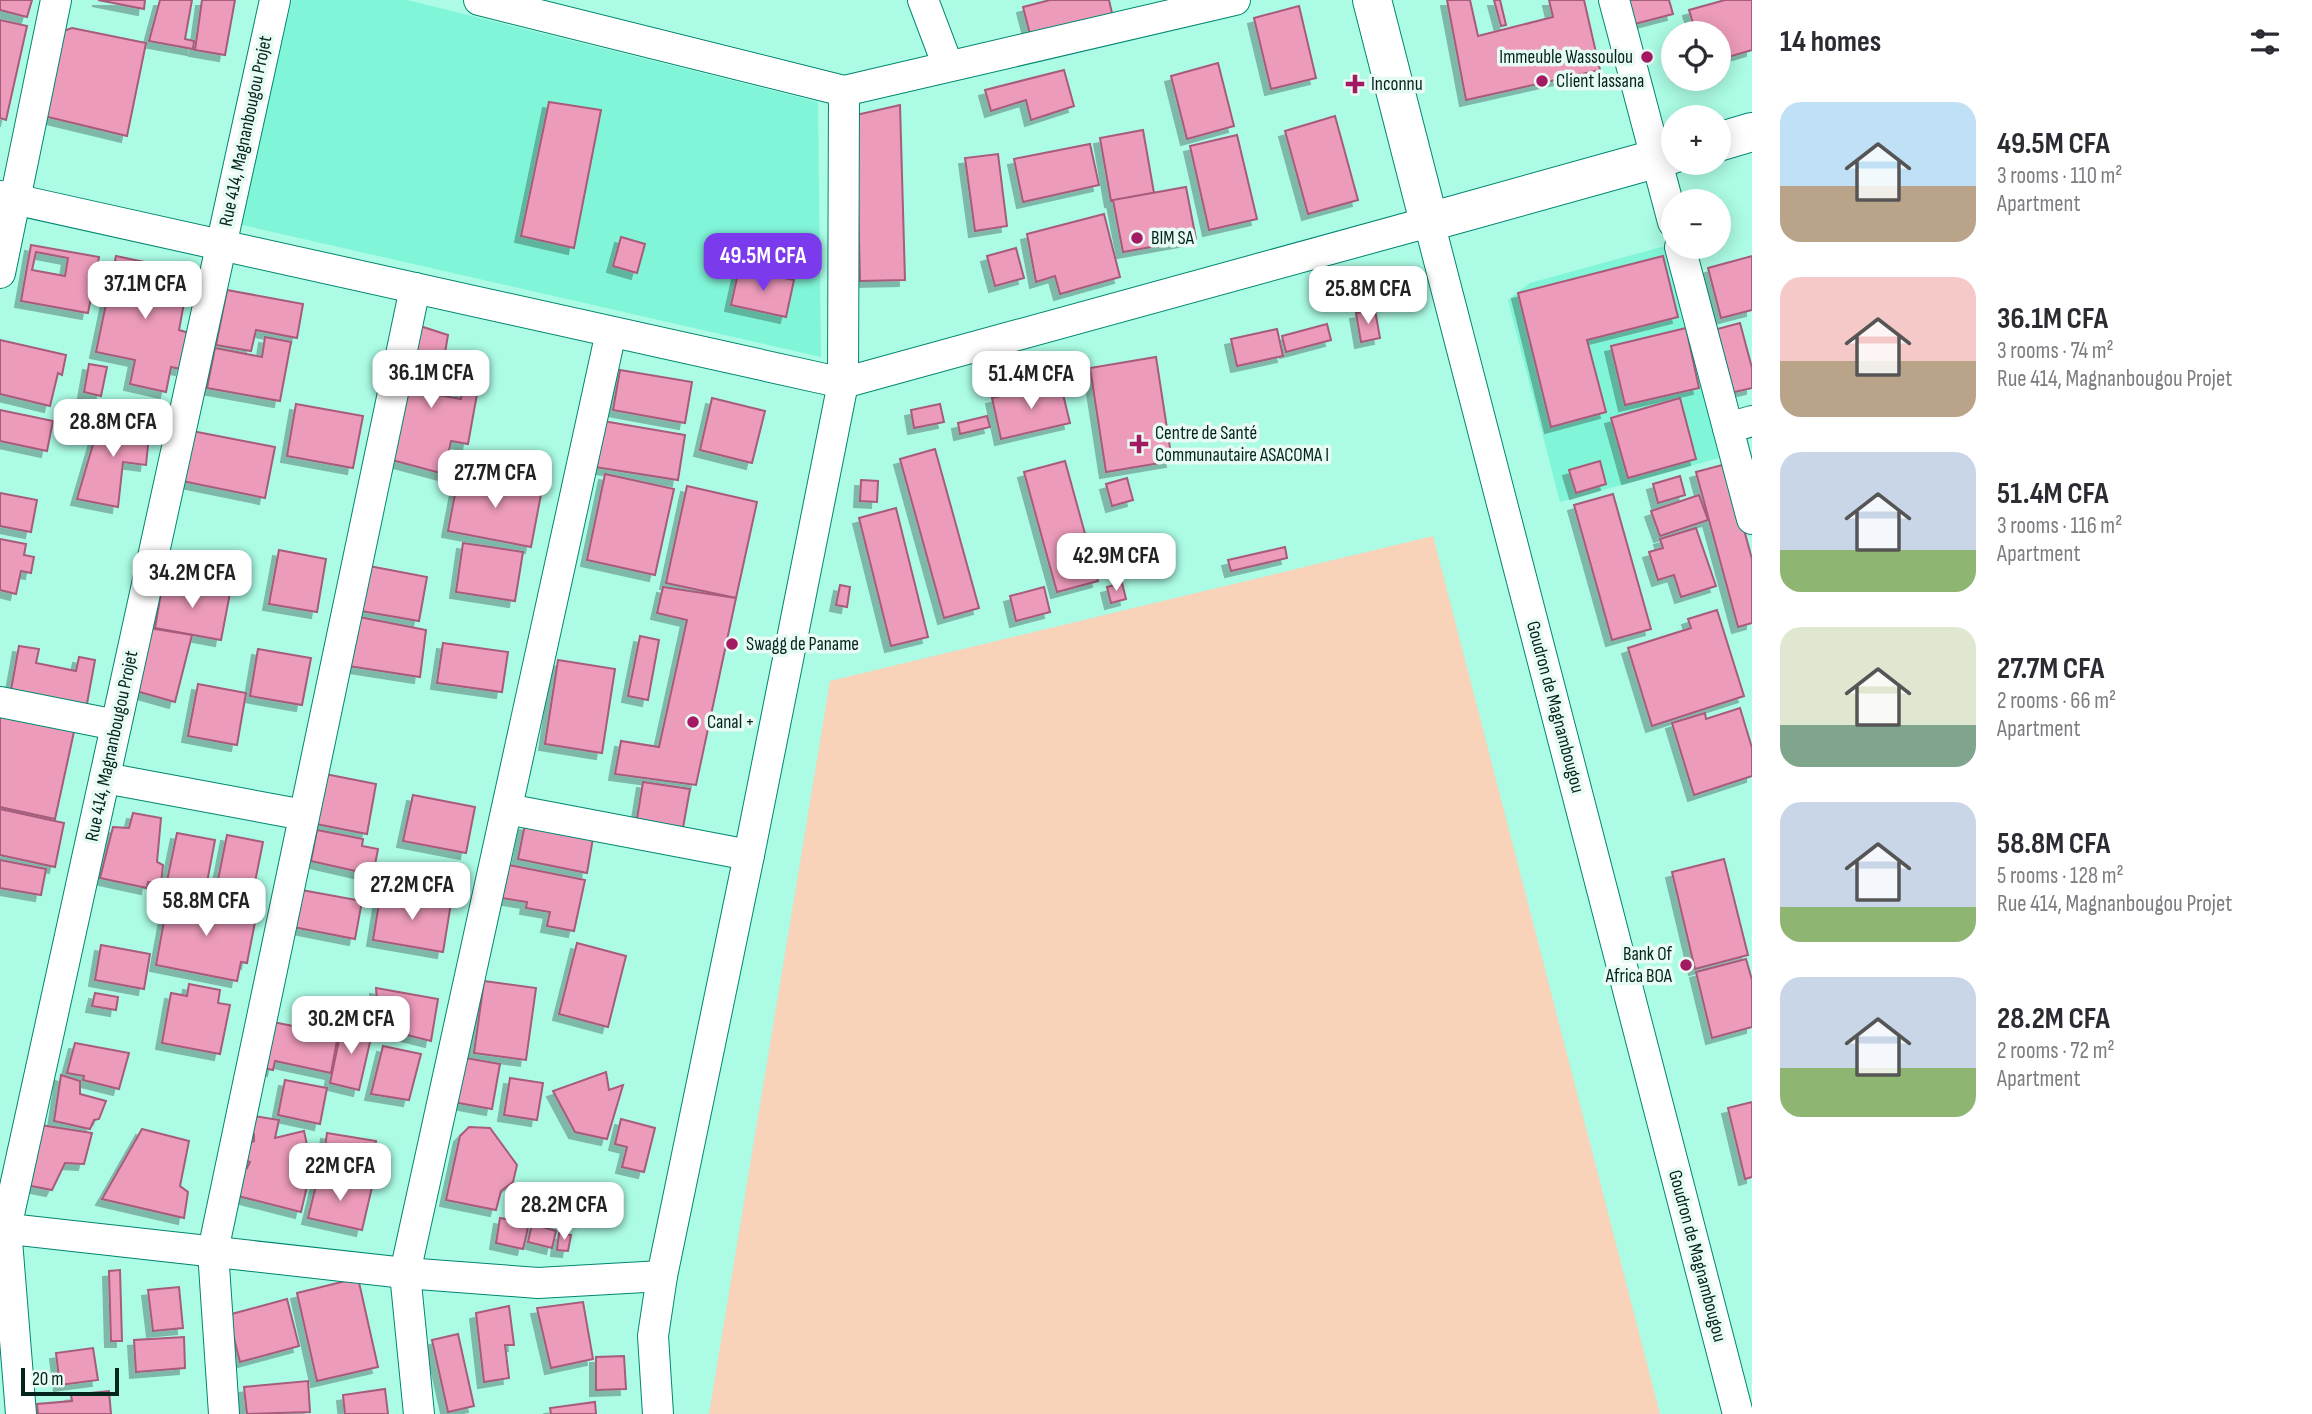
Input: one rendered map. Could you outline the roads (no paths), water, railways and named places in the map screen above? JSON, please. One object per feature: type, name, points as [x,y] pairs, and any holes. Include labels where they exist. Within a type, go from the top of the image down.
[{"type":"street","points":[[0,273],[8,198],[56,0]]},
{"type":"street","name":"Rue 414, Magnanbougou Projet","points":[[21,1414],[3,1228],[105,778],[275,0]]},
{"type":"street","points":[[479,0],[844,91],[948,66],[1129,12],[1235,0]]},
{"type":"street","points":[[923,0],[948,66]]},
{"type":"street","name":"Goudron de Magnambougou","points":[[1372,0],[1738,1414]]},
{"type":"street","points":[[1614,0],[1661,145]]},
{"type":"street","points":[[658,1414],[653,1336],[662,1276],[843,383],[844,91]]},
{"type":"street","points":[[1731,138],[1752,132]]},
{"type":"street","points":[[8,198],[843,383],[1661,158]]},
{"type":"street","points":[[1684,259],[1740,424],[1752,519]]},
{"type":"street","points":[[224,1414],[213,1251],[415,288]]},
{"type":"street","points":[[419,1414],[405,1273],[611,332]]},
{"type":"street","points":[[0,702],[116,725]]},
{"type":"street","points":[[105,778],[304,815]]},
{"type":"street","points":[[507,809],[749,855]]},
{"type":"street","points":[[3,1228],[405,1273],[538,1283],[662,1276]]},
{"type":"place","name":"Immeuble Wassoulou","points":[[1647,57]]},
{"type":"place","name":"Client lassana","points":[[1542,81]]},
{"type":"place","name":"Inconnu","points":[[1355,84]]},
{"type":"place","name":"BIM SA","points":[[1137,238]]},
{"type":"place","name":"Centre de Santé Communautaire ASACOMA I","points":[[1139,444]]},
{"type":"place","name":"Swagg de Paname","points":[[732,644]]},
{"type":"place","name":"Canal +","points":[[693,722]]},
{"type":"place","name":"Bank Of Africa BOA","points":[[1686,965]]}]
